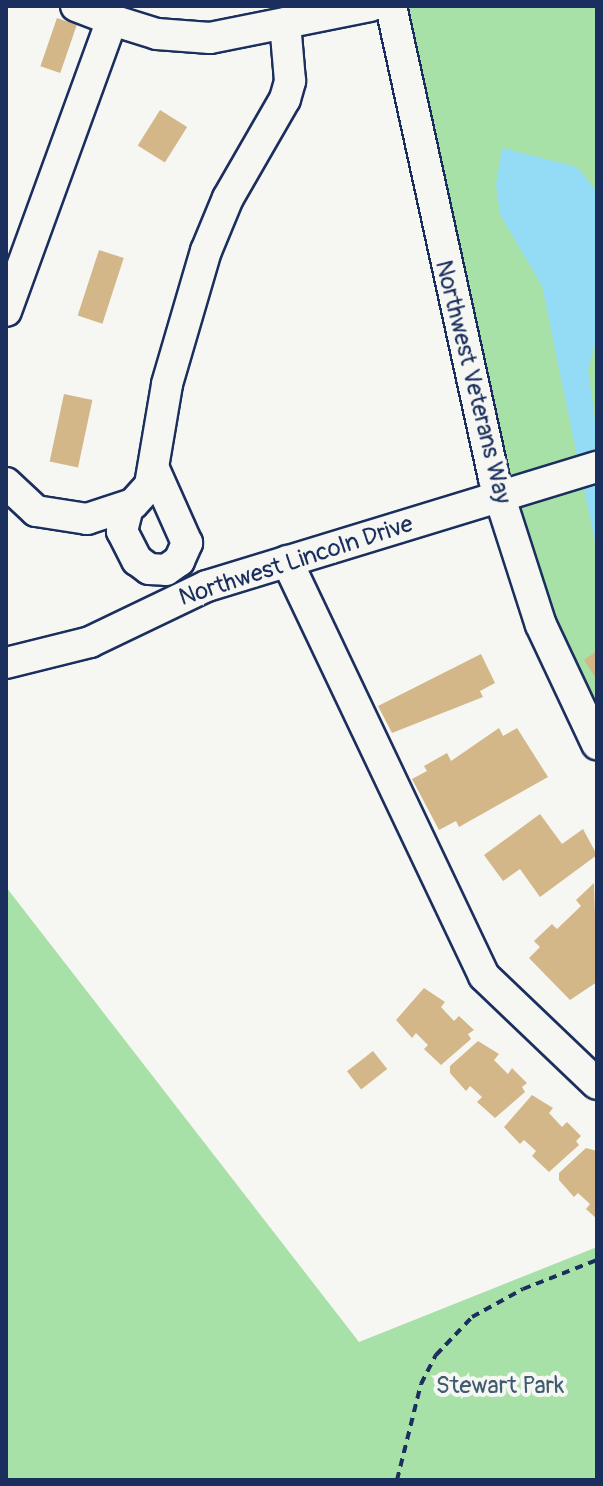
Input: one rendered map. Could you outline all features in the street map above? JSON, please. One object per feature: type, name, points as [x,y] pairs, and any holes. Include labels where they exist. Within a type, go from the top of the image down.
[{"type":"street","points":[[76,6],[157,34],[210,38],[370,6]]},
{"type":"street","name":"Northwest Veterans Way","points":[[391,6],[473,398],[499,495],[541,625],[597,744]]},
{"type":"street","points":[[6,311],[112,20]]},
{"type":"street","points":[[6,483],[36,511],[58,517],[87,519],[128,507],[150,485],[167,384],[206,251],[228,198],[285,99],[290,81],[285,23]]},
{"type":"street","points":[[128,507],[122,531],[137,560],[149,569],[166,570],[179,561],[187,543],[154,469]]},
{"type":"street","name":"Northwest Lincoln Drive","points":[[6,663],[90,642],[207,586],[587,469]]},
{"type":"street","points":[[287,561],[479,967],[597,1084]]},
{"type":"path","points":[[397,1480],[421,1384],[436,1355],[472,1317],[523,1289],[597,1260]]},
{"type":"green space","points":[[391,6],[597,6],[597,736],[519,559]]},
{"type":"green space","name":"Stewart Park","points":[[6,887],[359,1342],[597,1247],[597,1480],[6,1480]]},
{"type":"water","points":[[502,148],[577,167],[597,192],[597,336],[588,370],[597,435],[597,552],[542,286],[500,214],[496,185]]},
{"type":"building","points":[[57,18],[77,25],[60,73],[40,66]]},
{"type":"building","points":[[160,110],[187,127],[165,163],[138,146]]},
{"type":"building","points":[[99,250],[124,258],[102,324],[78,316]]},
{"type":"building","points":[[64,394],[92,400],[78,468],[50,461]]},
{"type":"building","points":[[597,651],[597,680],[584,660]]},
{"type":"building","points":[[481,654],[495,683],[480,691],[483,697],[392,733],[378,706]]},
{"type":"building","points":[[499,728],[503,736],[517,728],[548,777],[459,827],[456,821],[439,830],[412,779],[427,771],[424,766],[447,753],[451,761]]},
{"type":"building","points":[[540,814],[562,844],[583,829],[597,855],[540,897],[520,869],[503,881],[484,855]]},
{"type":"building","points":[[594,883],[597,982],[570,1000],[529,958],[540,947],[534,941],[552,924],[557,929],[581,906],[576,900]]},
{"type":"building","points":[[424,988],[445,1002],[441,1007],[454,1021],[459,1016],[474,1030],[468,1034],[471,1039],[441,1065],[424,1049],[428,1045],[416,1033],[412,1038],[396,1020]]},
{"type":"building","points":[[478,1041],[499,1054],[494,1060],[508,1074],[512,1068],[527,1083],[522,1087],[525,1092],[495,1118],[477,1102],[482,1097],[470,1086],[466,1091],[450,1073],[450,1066]]},
{"type":"building","points":[[373,1051],[387,1069],[361,1089],[347,1071]]},
{"type":"building","points":[[532,1095],[553,1108],[549,1113],[562,1127],[567,1122],[581,1136],[576,1141],[579,1145],[549,1172],[532,1156],[536,1151],[524,1140],[520,1144],[504,1127]]},
{"type":"building","points":[[586,1148],[597,1151],[597,1219],[586,1209],[590,1204],[578,1193],[574,1197],[559,1180],[559,1173]]}]
